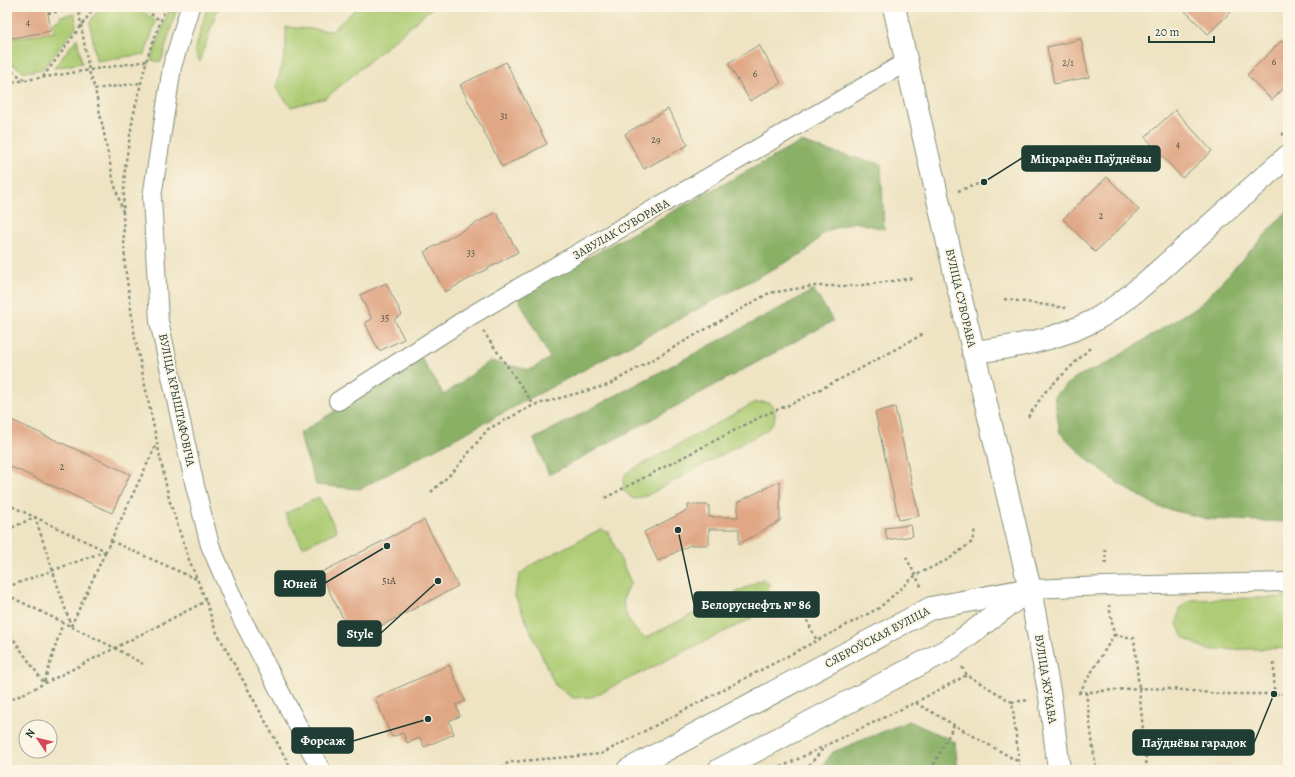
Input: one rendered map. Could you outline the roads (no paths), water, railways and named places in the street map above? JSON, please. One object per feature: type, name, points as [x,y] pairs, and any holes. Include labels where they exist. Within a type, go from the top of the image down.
[{"type":"main road","name":"ВУЛІЦА СУВОРАВА","points":[[898,10],[906,62],[937,198],[1030,589]]},
{"type":"main road","points":[[973,352],[1012,348],[1059,335],[1093,321],[1123,301],[1154,275],[1282,148]]},
{"type":"main road","points":[[719,770],[951,648],[1030,589]]},
{"type":"main road","name":"СЯБРОЎСКАЯ ВУЛІЦА","points":[[628,770],[931,608],[1030,589]]},
{"type":"main road","name":"ВУЛІЦА ЖУКАВА","points":[[1030,589],[1050,697],[1059,770]]},
{"type":"street","name":"ВУЛІЦА КРЫШТАФОВІЧА","points":[[190,7],[172,67],[152,197],[160,321],[195,486],[210,545],[241,617],[321,770]]},
{"type":"street","name":"ЗАВУЛАК СУВОРАВА","points":[[338,401],[472,315],[906,62]]},
{"type":"street","points":[[1030,589],[1288,582]]},
{"type":"place","name":"Мікрараён Паўднёвы","points":[[984,182]]},
{"type":"place","name":"Белоруснефть № 86","points":[[678,530]]},
{"type":"place","name":"Юней","points":[[387,546]]},
{"type":"place","name":"Style","points":[[438,581]]},
{"type":"place","name":"Паўднёвы гарадок","points":[[1274,694]]},
{"type":"place","name":"Форсаж","points":[[428,719]]}]
